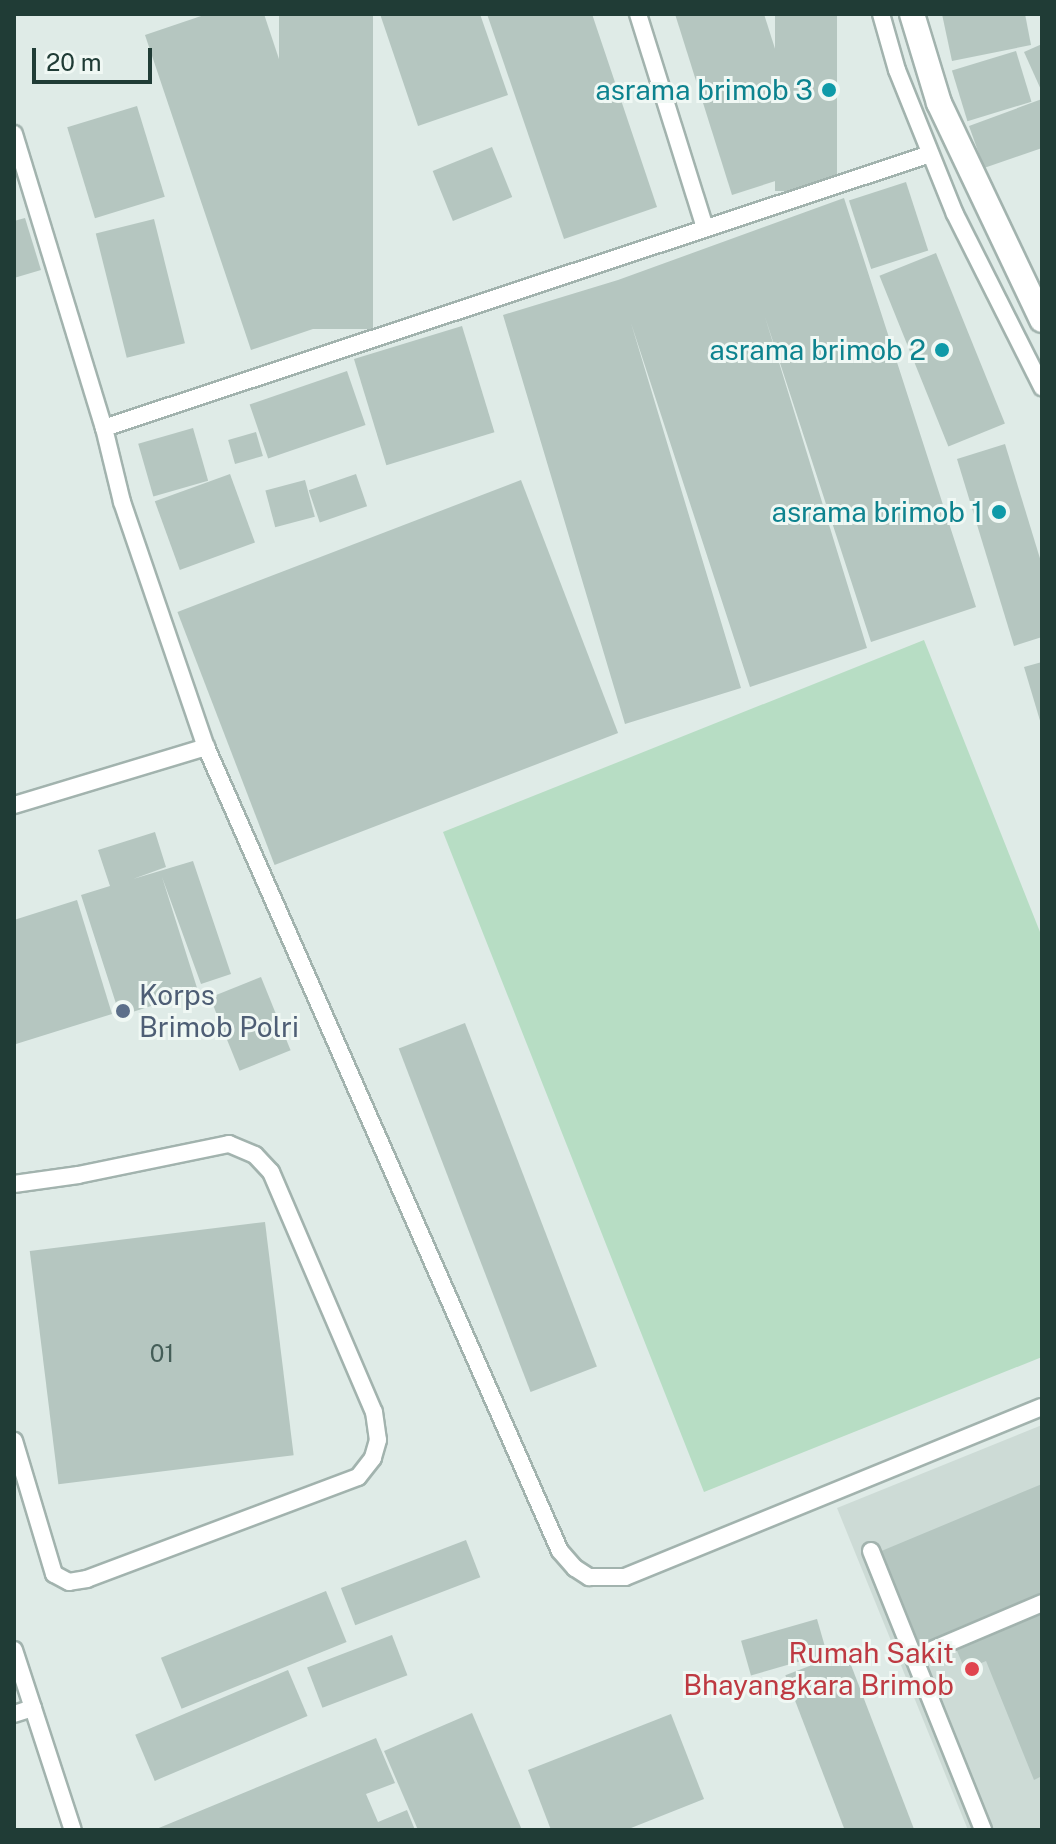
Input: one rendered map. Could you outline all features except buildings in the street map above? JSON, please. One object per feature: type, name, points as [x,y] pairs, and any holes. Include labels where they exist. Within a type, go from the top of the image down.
[{"type":"street","points":[[912,14],[944,115],[1042,320]]},
{"type":"lane","points":[[638,14],[705,228]]},
{"type":"lane","points":[[881,14],[897,70],[930,154],[980,268],[1042,387]]},
{"type":"lane","points":[[14,134],[104,428],[126,517],[206,747],[560,1551],[575,1568],[599,1579],[625,1577],[1042,1407]]},
{"type":"lane","points":[[104,428],[930,154]]},
{"type":"lane","points":[[14,805],[206,747]]},
{"type":"lane","points":[[14,1184],[78,1175],[229,1144],[255,1155],[271,1172],[374,1412],[378,1440],[373,1458],[358,1477],[87,1579],[69,1582],[54,1574],[14,1441]]},
{"type":"lane","points":[[871,1551],[983,1830]]},
{"type":"lane","points":[[915,1657],[1042,1603]]},
{"type":"lane","points":[[14,1650],[73,1830]]},
{"type":"lane","points":[[14,1714],[33,1708]]},
{"type":"shaded area","name":"Rumah Sakit Bhayangkara Brimob","points":[[1042,1425],[1042,1830],[968,1830],[837,1508]]},
{"type":"green space","points":[[924,640],[1042,937],[1042,1357],[704,1492],[443,832]]},
{"type":"place","name":"asrama brimob 3","points":[[829,90]]},
{"type":"place","name":"asrama brimob 2","points":[[942,350]]},
{"type":"place","name":"asrama brimob 1","points":[[999,512]]},
{"type":"place","name":"Korps Brimob Polri","points":[[123,1011]]},
{"type":"place","name":"Rumah Sakit Bhayangkara Brimob","points":[[972,1669]]}]
